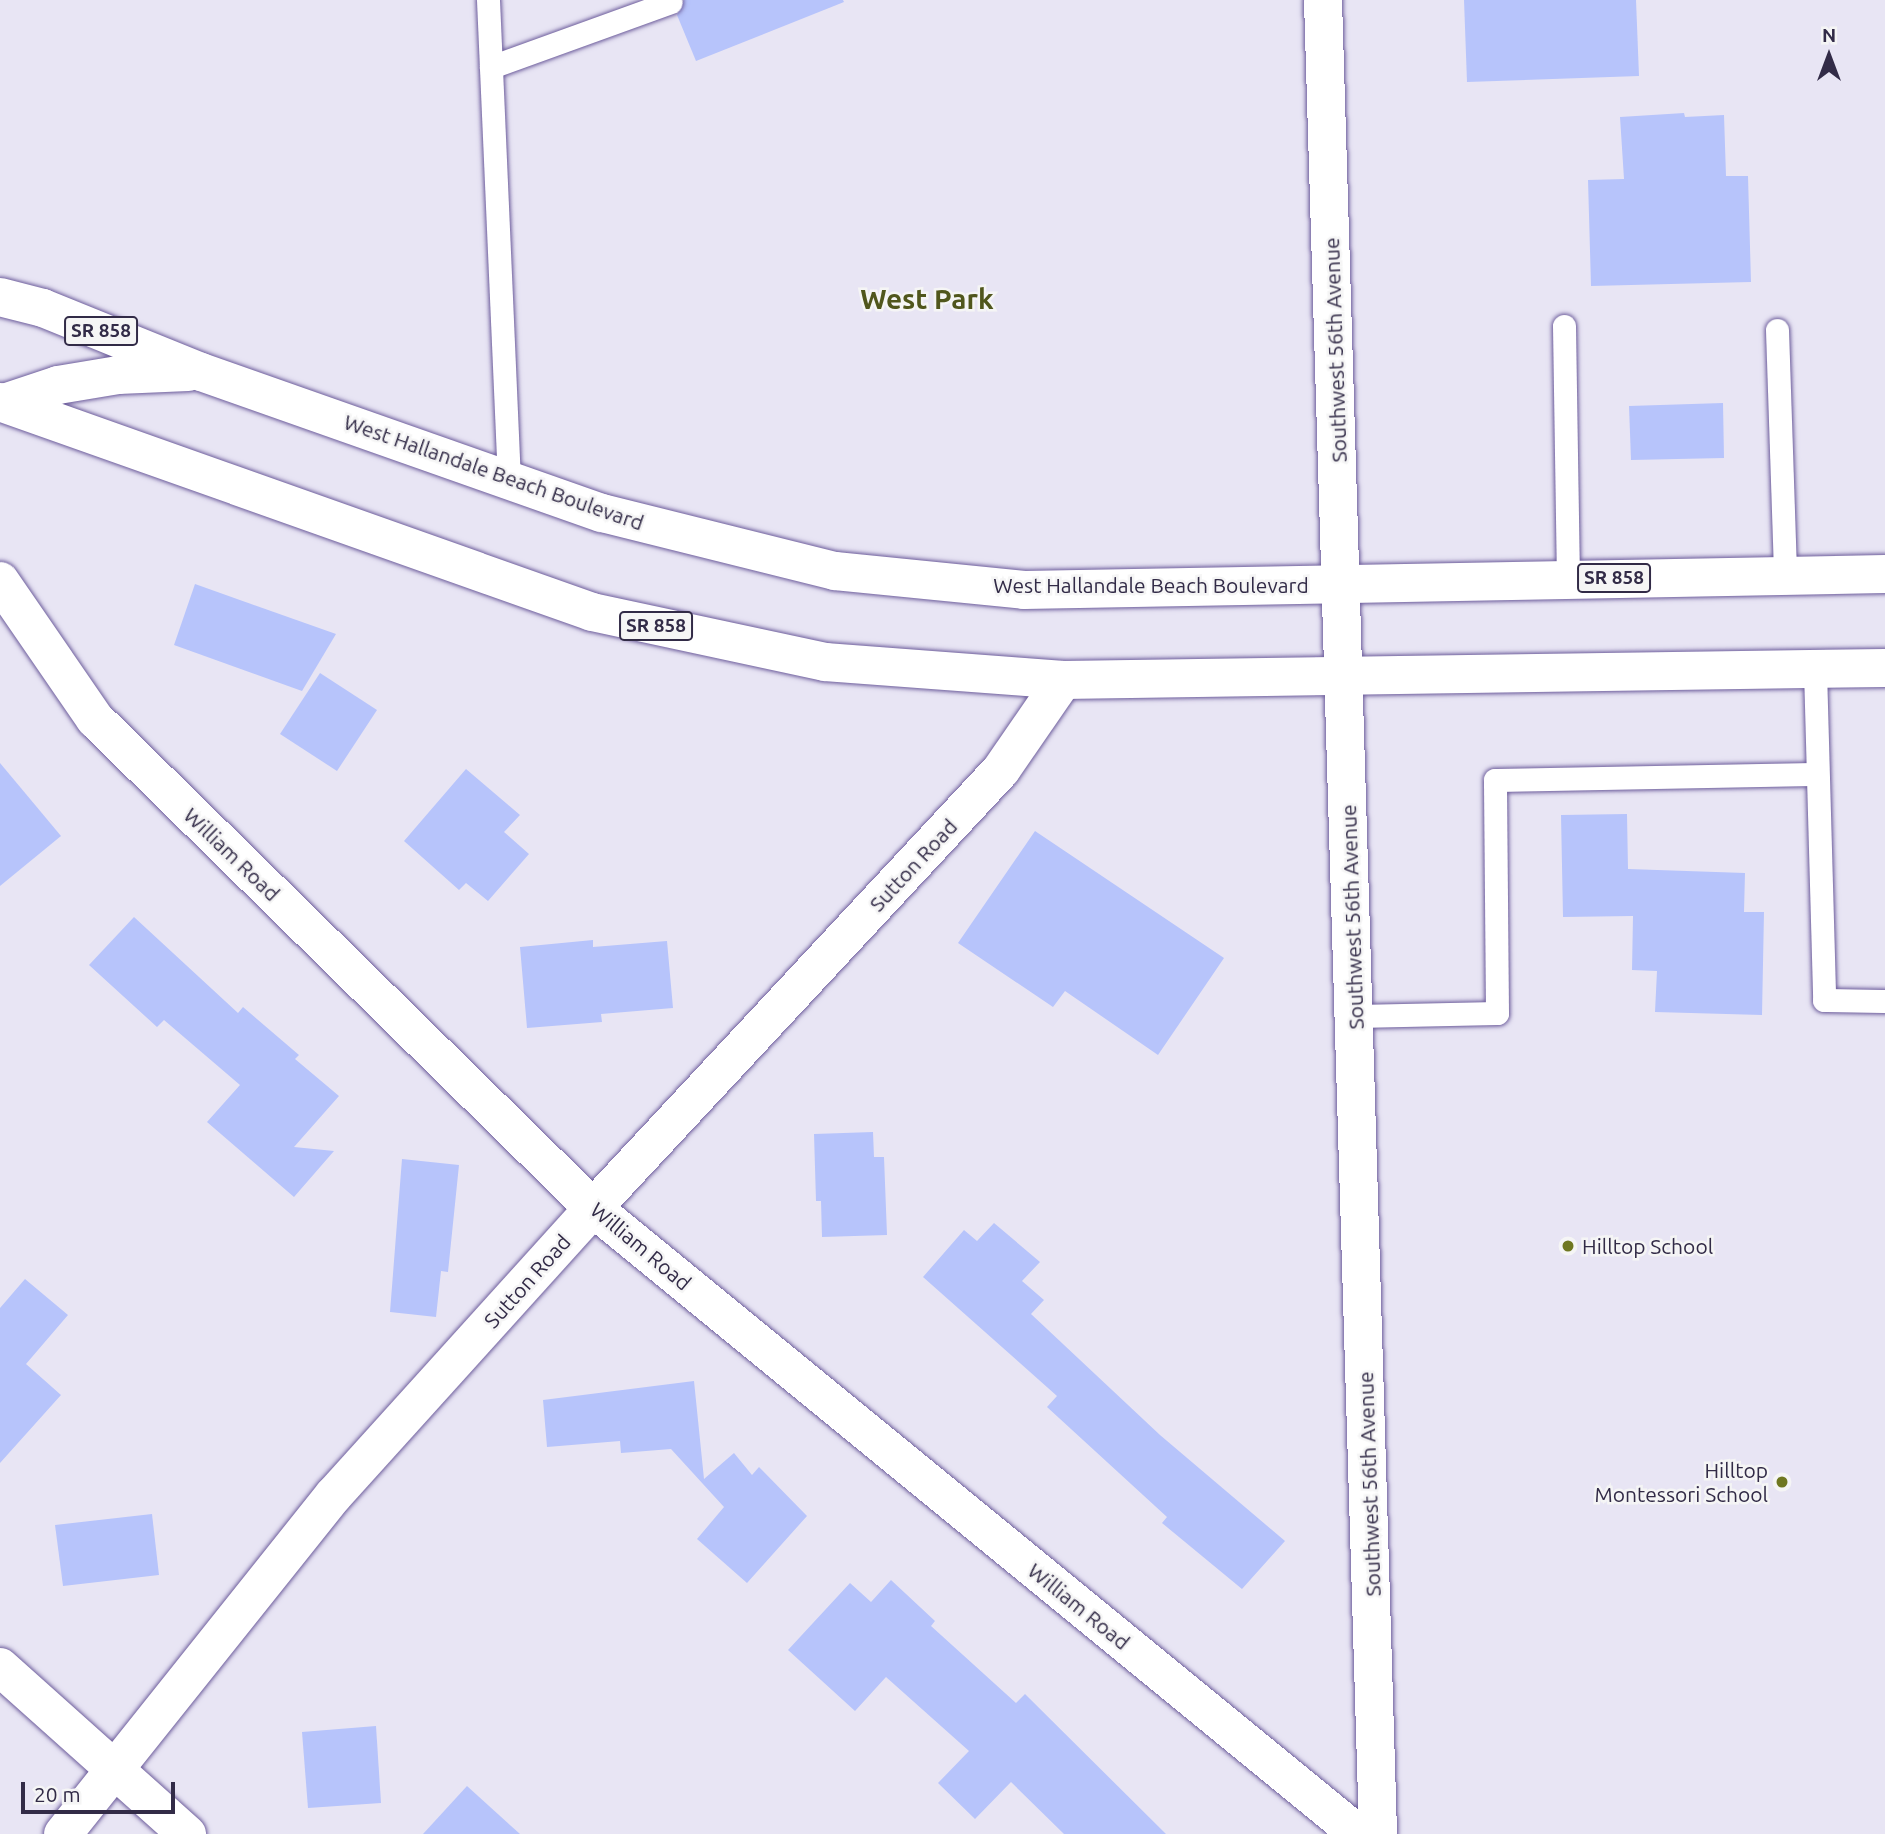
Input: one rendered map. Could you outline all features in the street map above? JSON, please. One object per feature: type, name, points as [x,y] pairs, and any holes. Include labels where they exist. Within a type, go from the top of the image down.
[{"type":"street","name":"Southwest 56th Avenue","points":[[1323,0],[1356,1016],[1378,1834]]},
{"type":"street","name":"West Hallandale Beach Boulevard","points":[[0,297],[43,308],[201,372],[602,513],[835,571],[1024,590],[1885,573]]},
{"type":"street","points":[[1,407],[58,385],[118,375],[201,372]]},
{"type":"street","name":"SR 858","points":[[1,407],[592,612],[825,662],[1063,680],[1345,679],[1885,668]]},
{"type":"street","name":"William Road","points":[[0,581],[95,719],[593,1208],[1358,1834]]},
{"type":"street","name":"Sutton Road","points":[[63,1834],[116,1773],[334,1495],[593,1208],[1002,770],[1063,680]]},
{"type":"street","points":[[0,1667],[187,1834]]},
{"type":"lane","points":[[488,0],[509,480]]},
{"type":"lane","points":[[491,67],[671,2]]},
{"type":"lane","points":[[1564,326],[1568,579]]},
{"type":"lane","points":[[1777,330],[1785,575]]},
{"type":"lane","points":[[1815,670],[1815,774],[1824,1000],[1885,1001]]},
{"type":"lane","points":[[1356,1016],[1497,1013],[1495,780],[1815,774]]},
{"type":"building","points":[[684,0],[844,2],[696,61],[677,15]]},
{"type":"building","points":[[1464,0],[1636,0],[1639,76],[1467,82]]},
{"type":"building","points":[[1684,113],[1685,117],[1724,115],[1726,176],[1748,176],[1751,282],[1591,286],[1588,180],[1624,179],[1620,117]]},
{"type":"building","points":[[1723,403],[1724,458],[1631,460],[1629,406]]},
{"type":"building","points":[[195,584],[336,634],[302,691],[174,645]]},
{"type":"building","points":[[320,673],[377,710],[337,771],[280,734]]},
{"type":"building","points":[[0,763],[61,836],[0,886]]},
{"type":"building","points":[[466,769],[520,815],[504,832],[529,854],[488,901],[466,883],[459,890],[404,841]]},
{"type":"building","points":[[1627,814],[1628,869],[1745,873],[1744,912],[1764,912],[1762,1015],[1655,1012],[1657,971],[1632,970],[1633,916],[1563,917],[1561,815]]},
{"type":"building","points":[[1035,831],[1224,958],[1158,1055],[1065,991],[1053,1007],[958,943]]},
{"type":"building","points":[[134,917],[238,1013],[243,1007],[299,1055],[295,1059],[339,1096],[294,1147],[334,1151],[294,1197],[207,1122],[240,1085],[164,1020],[157,1027],[89,965]]},
{"type":"building","points":[[593,940],[593,947],[667,941],[673,1008],[601,1014],[602,1022],[527,1028],[520,947]]},
{"type":"building","points":[[873,1132],[874,1157],[884,1157],[887,1235],[822,1237],[821,1201],[816,1201],[814,1134]]},
{"type":"building","points":[[402,1159],[459,1165],[448,1272],[441,1271],[436,1317],[390,1312]]},
{"type":"building","points":[[994,1223],[1040,1262],[1022,1281],[1044,1300],[1031,1314],[1160,1435],[1285,1541],[1242,1589],[1162,1523],[1167,1517],[1047,1407],[1057,1396],[923,1277],[964,1230],[977,1241]]},
{"type":"building","points":[[25,1279],[68,1315],[26,1364],[61,1395],[0,1463],[0,1308]]},
{"type":"building","points":[[694,1381],[704,1479],[734,1453],[752,1475],[759,1467],[807,1516],[747,1583],[697,1539],[724,1507],[671,1449],[621,1453],[620,1441],[547,1447],[543,1400]]},
{"type":"building","points":[[152,1514],[159,1575],[63,1586],[55,1525]]},
{"type":"building","points":[[891,1580],[935,1621],[931,1626],[1016,1703],[1025,1694],[1166,1834],[1064,1834],[1011,1782],[975,1819],[938,1783],[969,1751],[886,1677],[855,1711],[788,1650],[850,1583],[871,1602]]},
{"type":"building","points":[[376,1726],[381,1803],[308,1808],[302,1732]]},
{"type":"building","points":[[467,1786],[520,1834],[423,1834]]},
{"type":"place","name":"Hilltop School","points":[[1568,1246]]},
{"type":"place","name":"Hilltop Montessori School","points":[[1782,1482]]},
{"type":"district","name":"West Park","points":[[927,299]]}]
